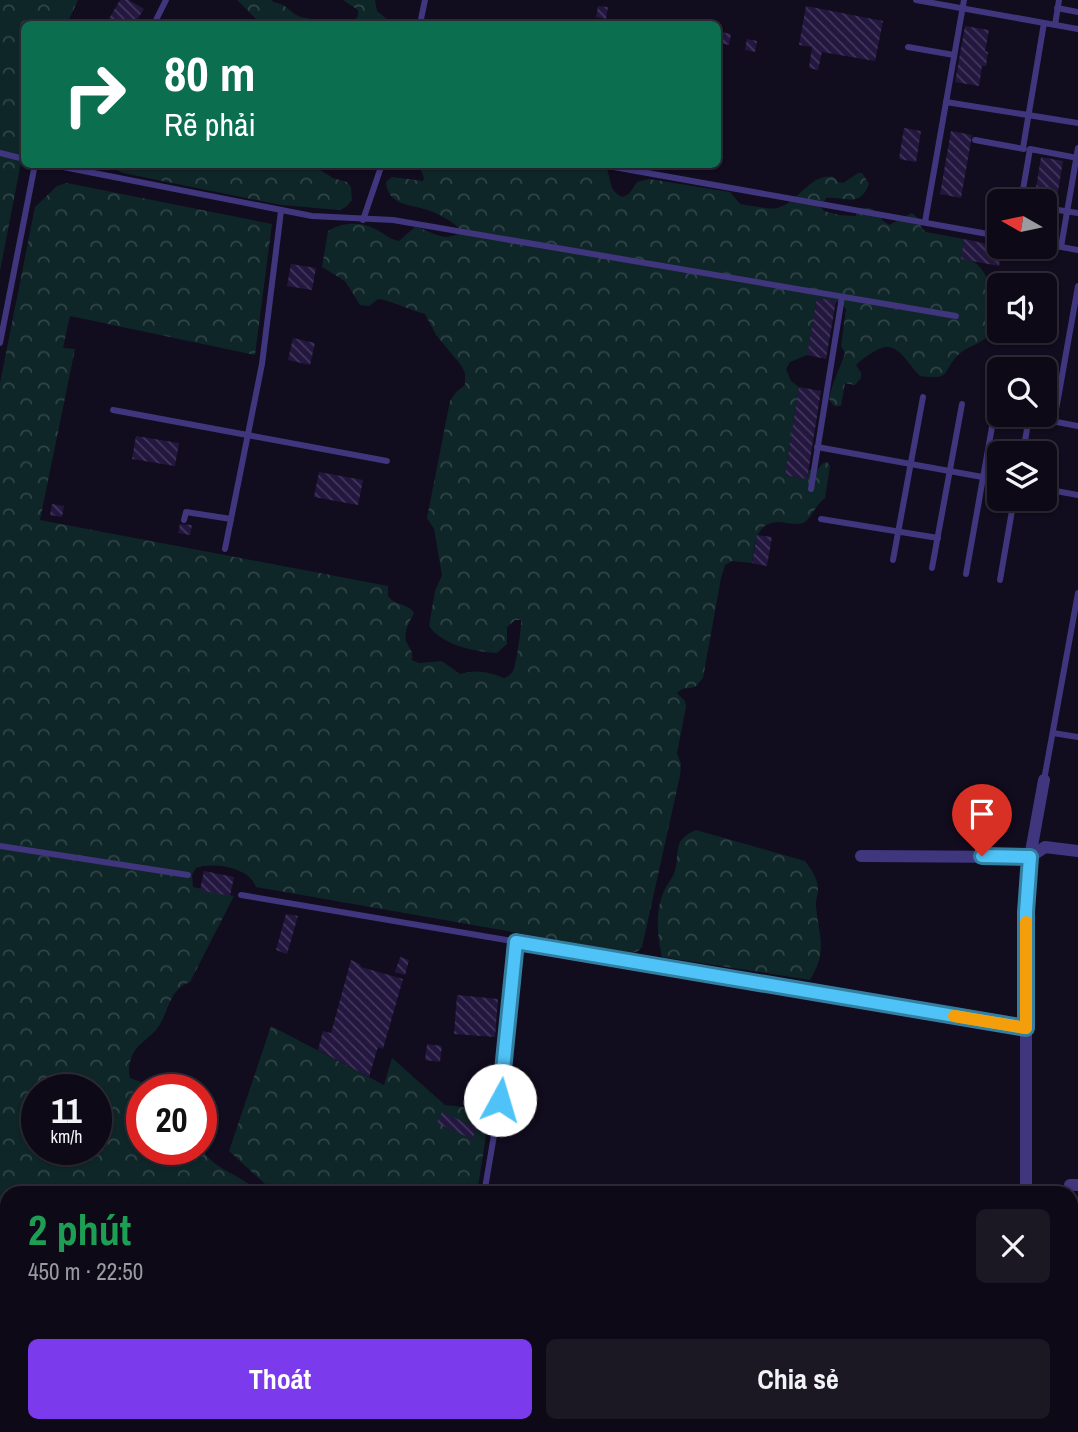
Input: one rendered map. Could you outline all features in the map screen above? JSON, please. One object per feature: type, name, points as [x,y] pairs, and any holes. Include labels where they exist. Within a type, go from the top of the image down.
[{"type":"street","points":[[1026,1186],[1026,912],[1030,857],[1044,780]]},
{"type":"street","points":[[861,856],[1030,857],[1045,847],[1078,851]]},
{"type":"lane","points":[[156,21],[166,0]]},
{"type":"lane","points":[[421,21],[425,0]]},
{"type":"lane","points":[[916,0],[1078,29]]},
{"type":"lane","points":[[925,222],[964,0]]},
{"type":"lane","points":[[1055,25],[1059,0]]},
{"type":"lane","points":[[1057,8],[1078,12]]},
{"type":"lane","points":[[1022,189],[1028,115],[1044,23]]},
{"type":"lane","points":[[908,47],[954,55]]},
{"type":"lane","points":[[946,102],[1078,122]]},
{"type":"lane","points":[[975,140],[1077,158]]},
{"type":"lane","points":[[1061,247],[1078,148]]},
{"type":"lane","points":[[0,153],[21,158]]},
{"type":"lane","points":[[0,344],[35,168]]},
{"type":"lane","points":[[67,168],[281,211],[325,218],[404,222],[956,316]]},
{"type":"lane","points":[[90,173],[91,168]]},
{"type":"lane","points":[[363,220],[381,168]]},
{"type":"lane","points":[[620,168],[987,234]]},
{"type":"lane","points":[[1057,210],[1078,213]]},
{"type":"lane","points":[[225,549],[262,364],[281,211]]},
{"type":"lane","points":[[1057,246],[1078,250]]},
{"type":"lane","points":[[1057,404],[1078,286]]},
{"type":"lane","points":[[811,489],[842,297]]},
{"type":"lane","points":[[893,561],[923,397]]},
{"type":"lane","points":[[932,568],[962,404]]},
{"type":"lane","points":[[113,410],[387,461]]},
{"type":"lane","points":[[1057,422],[1078,426]]},
{"type":"lane","points":[[966,574],[992,427]]},
{"type":"lane","points":[[817,447],[987,478]]},
{"type":"lane","points":[[1057,491],[1078,495]]},
{"type":"lane","points":[[1000,580],[1012,511]]},
{"type":"lane","points":[[184,520],[186,512],[231,519]]},
{"type":"lane","points":[[821,519],[938,538]]},
{"type":"lane","points":[[1044,780],[1075,630],[1078,593]]},
{"type":"lane","points":[[1053,733],[1078,737]]},
{"type":"lane","points":[[0,846],[188,875]]},
{"type":"lane","points":[[241,895],[1026,1028]]},
{"type":"lane","points":[[485,1186],[500,1100],[516,942]]},
{"type":"green space","points":[[0,0],[78,0],[68,21],[21,21],[21,162],[0,271]]},
{"type":"green space","points":[[237,0],[272,0],[314,21],[258,21]]},
{"type":"green space","points":[[343,0],[375,0],[377,11],[389,21],[354,21],[358,10]]},
{"type":"green space","points":[[113,168],[317,168],[333,178],[347,182],[351,187],[352,200],[339,210],[281,205],[123,173]]},
{"type":"green space","points":[[420,168],[606,168],[614,190],[622,197],[629,194],[637,182],[649,179],[730,192],[740,204],[778,208],[818,179],[834,177],[843,183],[862,173],[869,184],[861,196],[851,200],[826,198],[821,207],[824,211],[856,216],[856,209],[870,208],[879,213],[882,220],[889,225],[912,213],[926,232],[964,239],[961,258],[979,266],[987,279],[987,337],[962,352],[945,374],[937,377],[920,376],[901,354],[889,347],[875,351],[856,365],[861,378],[855,385],[845,383],[841,406],[834,406],[829,399],[845,353],[841,346],[846,309],[839,302],[817,298],[807,355],[790,362],[786,369],[791,381],[799,387],[785,475],[807,479],[809,470],[817,470],[827,462],[830,466],[825,498],[803,523],[772,523],[761,530],[752,563],[732,561],[725,565],[703,678],[695,687],[682,689],[677,693],[685,701],[686,707],[677,753],[681,764],[680,776],[642,947],[638,951],[632,953],[256,887],[246,875],[230,868],[196,868],[192,875],[193,887],[234,896],[190,982],[177,991],[160,1025],[137,1048],[131,1059],[130,1074],[126,1074],[126,1165],[217,1164],[251,1186],[0,1186],[0,383],[35,207],[57,186],[67,183],[272,224],[255,355],[70,316],[63,348],[75,349],[40,520],[388,586],[388,596],[414,613],[405,636],[412,660],[419,663],[442,661],[460,674],[482,672],[504,678],[511,674],[514,668],[521,620],[515,620],[507,627],[507,644],[497,653],[450,643],[429,626],[435,591],[442,575],[434,529],[427,518],[450,401],[465,385],[465,373],[436,335],[425,314],[382,299],[369,306],[360,305],[345,281],[322,267],[328,231],[344,225],[368,226],[399,241],[415,227],[446,237],[458,234],[459,228],[443,217],[394,199],[386,182],[392,177],[423,181]]},
{"type":"green space","points":[[696,830],[808,864],[818,886],[816,904],[821,944],[816,970],[810,980],[662,957],[658,924],[661,899],[675,871],[680,842]]},
{"type":"green space","points":[[271,1026],[384,1085],[392,1058],[445,1105],[490,1110],[478,1186],[267,1186],[229,1151]]},
{"type":"building","points":[[120,0],[129,0],[144,9],[136,21],[108,21]]},
{"type":"building","points":[[598,6],[608,7],[606,19],[596,17]]},
{"type":"building","points":[[806,6],[883,21],[875,61],[822,52],[818,70],[809,68],[812,47],[799,45]]},
{"type":"building","points":[[965,26],[989,30],[985,51],[988,52],[986,66],[982,66],[979,86],[955,82]]},
{"type":"building","points":[[721,32],[731,34],[729,45],[721,43]]},
{"type":"building","points":[[747,39],[757,41],[755,52],[745,50]]},
{"type":"building","points":[[904,128],[921,131],[916,162],[899,159]]},
{"type":"building","points":[[951,131],[972,135],[961,198],[940,194]]},
{"type":"building","points":[[1041,157],[1063,161],[1057,197],[1057,189],[1036,189]]},
{"type":"building","points":[[964,239],[987,244],[987,259],[1000,259],[999,266],[961,259]]},
{"type":"building","points":[[291,264],[316,268],[312,290],[287,286]]},
{"type":"building","points":[[817,298],[836,301],[826,359],[807,355]]},
{"type":"building","points":[[293,338],[315,343],[310,365],[288,360]]},
{"type":"building","points":[[799,387],[821,391],[807,479],[785,475]]},
{"type":"building","points":[[136,436],[179,443],[175,466],[132,459]]},
{"type":"building","points":[[319,472],[363,480],[358,505],[314,497]]},
{"type":"building","points":[[52,504],[64,506],[62,517],[50,515]]},
{"type":"building","points":[[180,524],[192,525],[190,535],[178,533]]},
{"type":"building","points":[[757,535],[772,537],[767,566],[752,563]]},
{"type":"building","points":[[204,871],[234,877],[230,896],[200,890]]},
{"type":"building","points":[[286,914],[298,916],[287,954],[276,950]]},
{"type":"building","points":[[400,957],[409,960],[405,975],[395,972]]},
{"type":"building","points":[[351,960],[361,967],[403,979],[383,1049],[378,1047],[369,1077],[318,1050],[323,1031],[331,1033]]},
{"type":"building","points":[[457,995],[498,999],[495,1037],[454,1034]]},
{"type":"building","points":[[427,1044],[442,1046],[440,1062],[425,1060]]},
{"type":"building","points":[[442,1112],[477,1128],[472,1139],[437,1123]]},
{"type":"slow traffic","points":[[954,1016],[1026,1028],[1026,922]]},
{"type":"route","points":[[500,1100],[516,942],[1026,1028],[1026,912],[1030,857],[982,856]]}]
